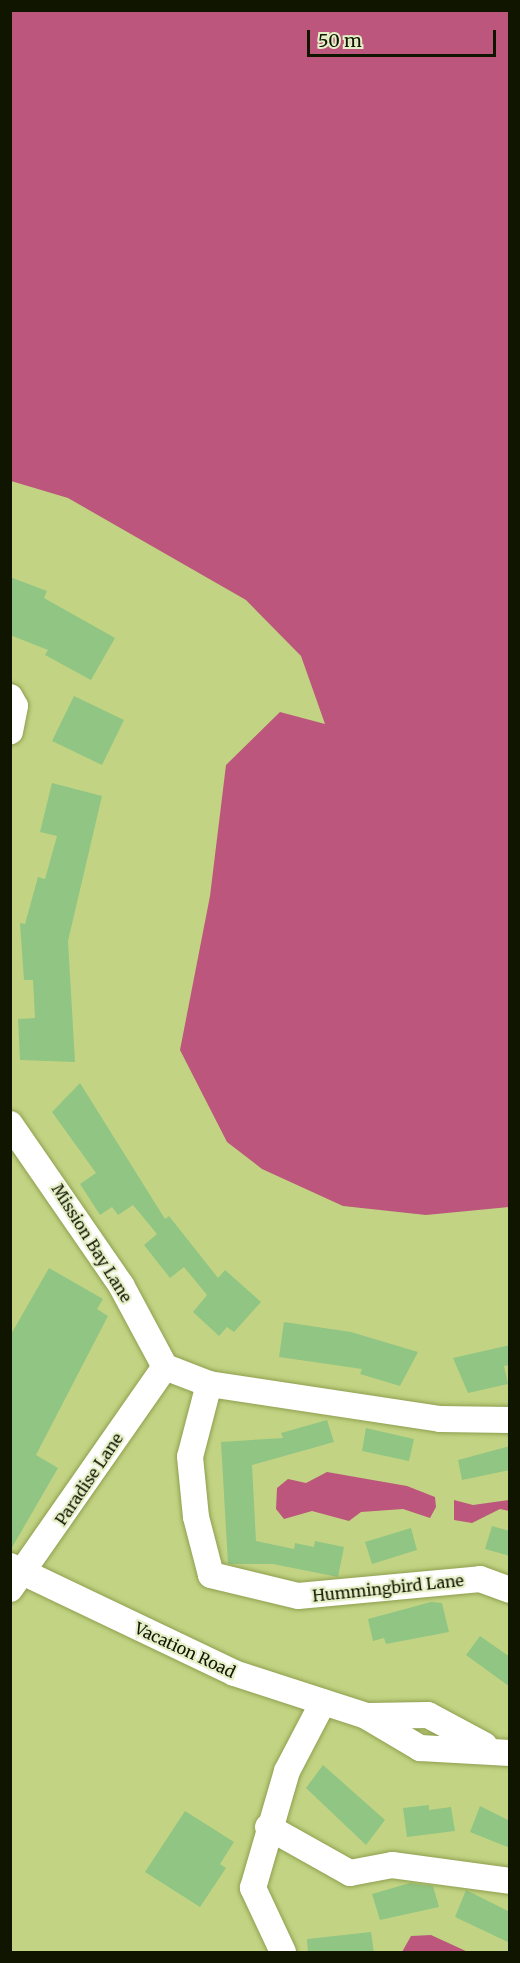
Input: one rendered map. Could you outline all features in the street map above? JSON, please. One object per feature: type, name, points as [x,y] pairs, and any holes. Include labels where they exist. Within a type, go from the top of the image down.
[{"type":"street","points":[[10,697],[15,706],[10,732]]},
{"type":"street","name":"Mission Bay Lane","points":[[10,1124],[121,1285],[165,1367]]},
{"type":"street","points":[[165,1367],[209,1384],[440,1419],[510,1420]]},
{"type":"street","name":"Paradise Lane","points":[[15,1576],[165,1367]]},
{"type":"street","name":"Hummingbird Lane","points":[[209,1384],[190,1457],[196,1517],[211,1575],[298,1596],[480,1579],[510,1590]]},
{"type":"street","name":"Vacation Road","points":[[15,1576],[234,1673],[322,1704],[366,1716],[420,1748],[499,1750]]},
{"type":"street","points":[[283,1953],[253,1888],[268,1827],[287,1771],[322,1704]]},
{"type":"street","points":[[268,1827],[350,1873],[392,1865],[510,1881]]},
{"type":"shaded area","points":[[10,11],[509,11],[509,1207],[426,1215],[343,1206],[262,1169],[227,1142],[180,1050],[210,896],[226,765],[280,712],[325,724],[301,656],[246,600],[68,498],[11,481]]},
{"type":"shaded area","points":[[327,1472],[407,1486],[435,1497],[436,1507],[430,1518],[403,1509],[361,1512],[349,1521],[312,1511],[284,1519],[276,1509],[277,1488],[288,1479],[306,1483]]},
{"type":"shaded area","points":[[454,1500],[473,1505],[509,1500],[509,1511],[500,1509],[472,1523],[454,1520]]},
{"type":"shaded area","points":[[431,1935],[468,1952],[402,1952],[411,1936]]},
{"type":"building","points":[[10,577],[47,591],[44,598],[115,638],[91,680],[45,655],[48,650],[10,635]]},
{"type":"building","points":[[74,696],[124,720],[102,765],[52,741]]},
{"type":"building","points":[[52,783],[102,796],[68,941],[75,1062],[20,1060],[18,1019],[35,1018],[33,980],[24,980],[20,923],[25,924],[38,877],[45,879],[57,836],[40,832]]},
{"type":"building","points":[[80,1083],[165,1219],[169,1216],[218,1278],[225,1270],[261,1302],[234,1332],[227,1327],[219,1336],[193,1312],[207,1295],[184,1267],[170,1278],[144,1245],[157,1234],[133,1205],[118,1215],[112,1207],[100,1215],[80,1184],[96,1173],[52,1112]]},
{"type":"building","points":[[49,1268],[103,1299],[97,1309],[108,1316],[36,1455],[58,1468],[10,1551],[10,1336]]},
{"type":"building","points":[[284,1322],[351,1332],[418,1352],[400,1386],[360,1374],[362,1369],[279,1357]]},
{"type":"building","points":[[510,1345],[510,1365],[504,1366],[508,1384],[468,1393],[453,1358]]},
{"type":"building","points":[[327,1420],[334,1442],[252,1465],[256,1541],[294,1549],[295,1543],[314,1547],[315,1541],[344,1547],[338,1577],[273,1564],[228,1564],[221,1442],[283,1438],[281,1433]]},
{"type":"building","points":[[366,1428],[414,1439],[409,1461],[362,1451]]},
{"type":"building","points":[[510,1446],[510,1470],[462,1480],[458,1460]]},
{"type":"building","points":[[492,1526],[510,1531],[510,1556],[485,1549]]},
{"type":"building","points":[[411,1528],[417,1550],[372,1564],[365,1542]]},
{"type":"building","points":[[431,1602],[442,1603],[449,1632],[386,1644],[384,1638],[373,1641],[368,1619]]},
{"type":"building","points":[[480,1636],[510,1657],[510,1687],[466,1655]]},
{"type":"building","points":[[323,1765],[385,1820],[366,1845],[306,1788]]},
{"type":"building","points":[[429,1805],[429,1810],[451,1807],[455,1831],[407,1837],[403,1808]]},
{"type":"building","points":[[480,1806],[510,1821],[510,1848],[470,1832]]},
{"type":"building","points":[[185,1811],[234,1842],[220,1864],[226,1868],[200,1907],[145,1872]]},
{"type":"building","points":[[410,1883],[433,1886],[439,1907],[380,1920],[372,1894]]},
{"type":"building","points":[[466,1890],[510,1912],[510,1943],[455,1917]]},
{"type":"building","points":[[371,1932],[374,1953],[308,1953],[307,1939]]}]
